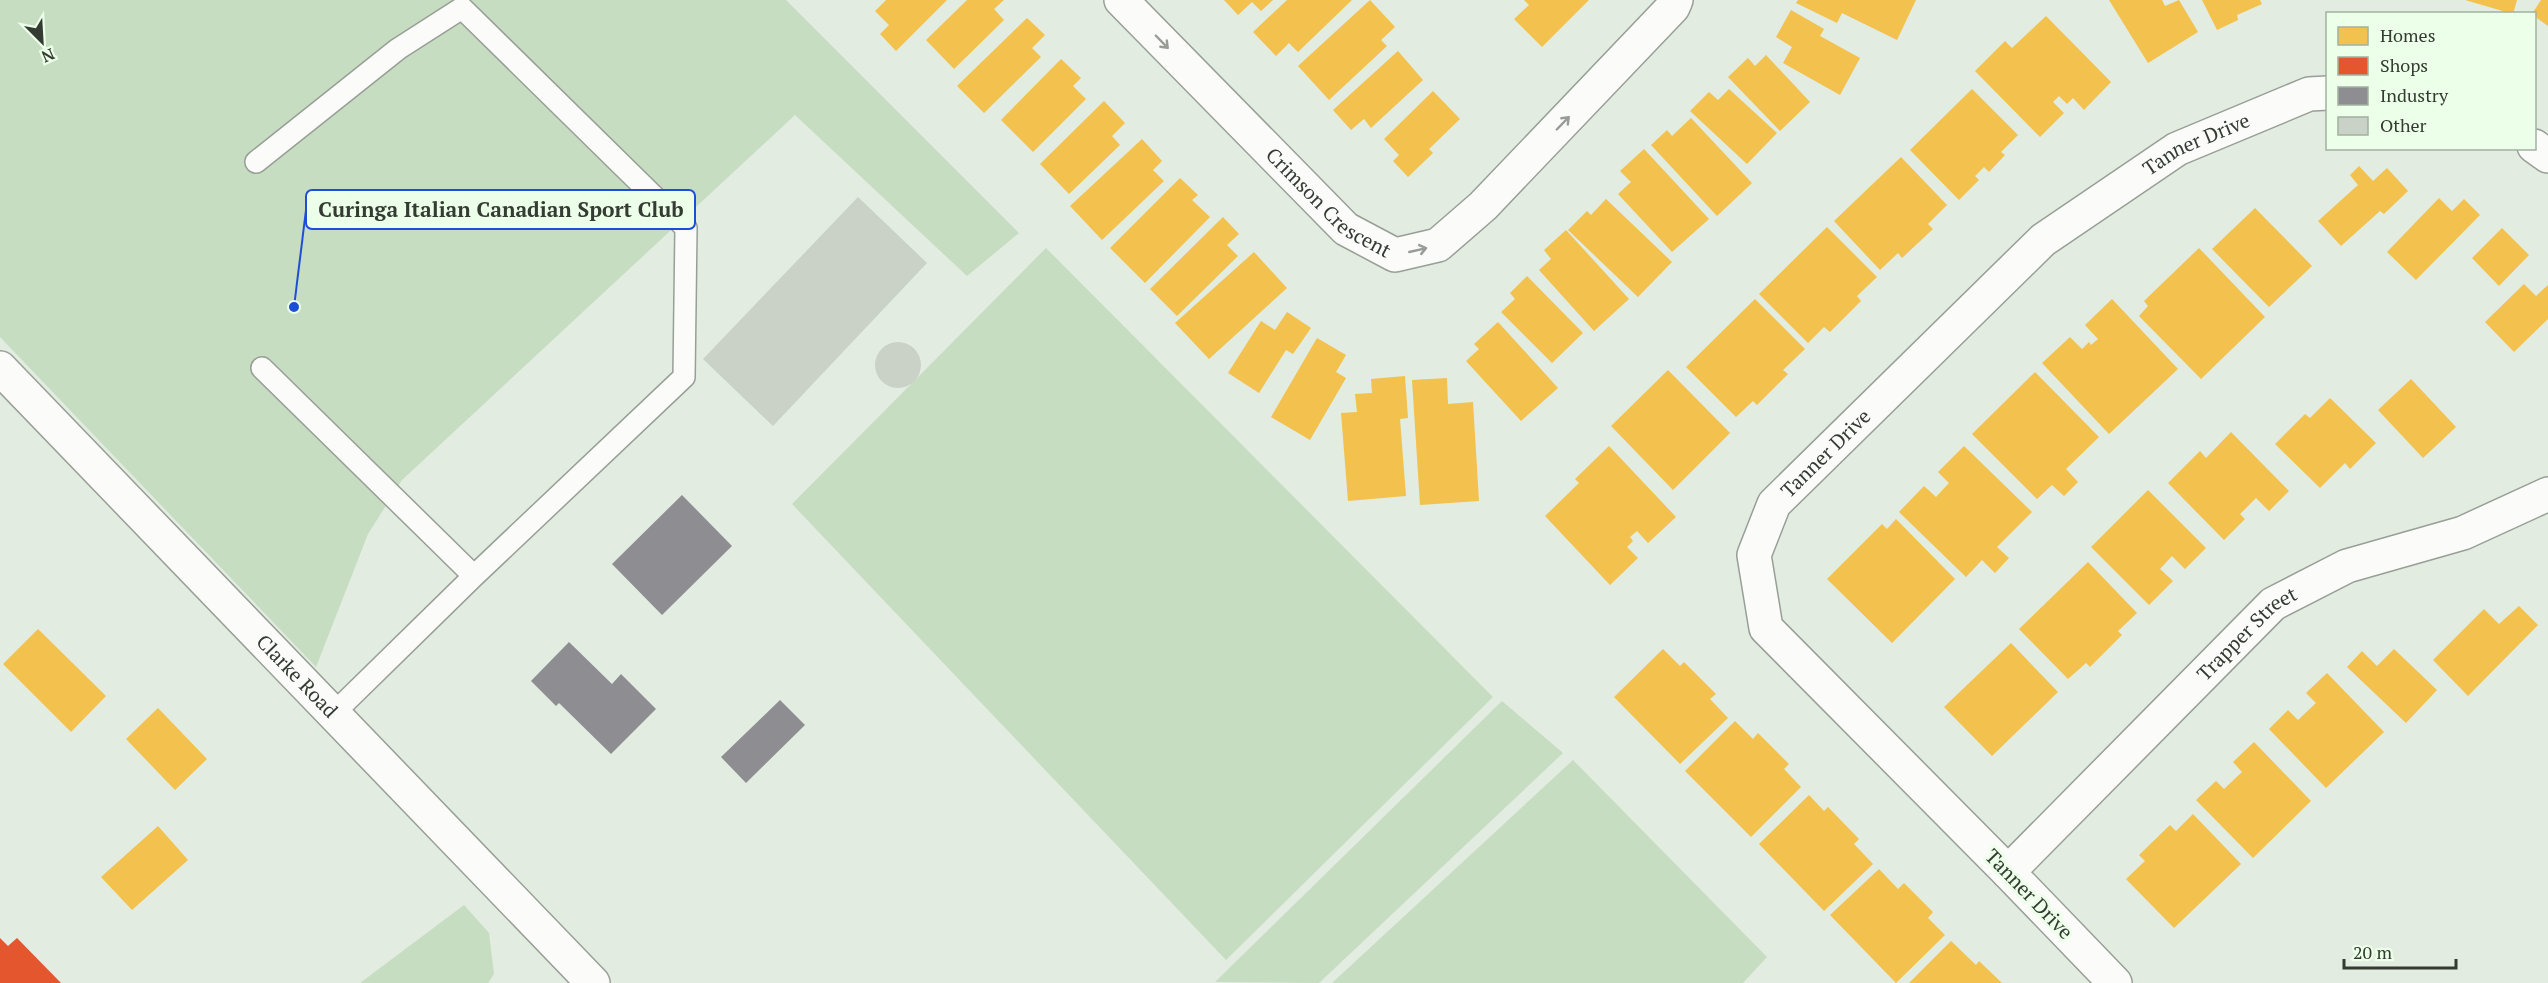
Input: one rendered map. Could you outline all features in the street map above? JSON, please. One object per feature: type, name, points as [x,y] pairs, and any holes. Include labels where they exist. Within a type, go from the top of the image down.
[{"type":"street","name":"Crimson Crescent","points":[[1121,0],[1346,229],[1395,255],[1438,245],[1483,206],[1614,71],[1673,7],[1676,0]]},
{"type":"street","name":"Tanner Drive","points":[[2115,983],[1766,628],[1754,555],[1774,504],[2043,240],[2177,149],[2309,94],[2326,93]]},
{"type":"street","points":[[2536,147],[2548,156]]},
{"type":"street","name":"Clarke Road","points":[[0,368],[593,983]]},
{"type":"street","name":"Trapper Street","points":[[2008,872],[2273,604],[2348,566],[2463,533],[2548,494]]},
{"type":"lane","points":[[256,162],[398,50],[462,8],[686,228],[684,377],[474,576],[333,714]]},
{"type":"lane","points":[[262,368],[474,576]]},
{"type":"green space","points":[[0,0],[786,0],[1019,233],[967,276],[795,115],[402,480],[368,534],[316,667],[0,337]]},
{"type":"green space","points":[[1046,248],[1493,697],[1226,960],[792,504]]},
{"type":"green space","points":[[1502,701],[1563,753],[1319,983],[1215,982]]},
{"type":"green space","points":[[1573,760],[1767,957],[1743,983],[1332,983]]},
{"type":"green space","points":[[464,905],[489,933],[494,974],[488,983],[360,983]]},
{"type":"building: Homes","points":[[886,0],[947,0],[896,51],[880,34],[889,25],[875,11]]},
{"type":"building: Homes","points":[[967,0],[1004,0],[994,9],[1004,20],[954,69],[926,40]]},
{"type":"building: Homes","points":[[1224,0],[1273,0],[1261,11],[1252,2],[1238,15]]},
{"type":"building: Homes","points":[[1287,0],[1352,0],[1298,52],[1289,43],[1276,56],[1253,32]]},
{"type":"building: Homes","points":[[1370,0],[1395,27],[1381,40],[1387,46],[1329,100],[1298,66]]},
{"type":"building: Homes","points":[[1524,0],[1589,0],[1542,47],[1514,19],[1529,5]]},
{"type":"building: Homes","points":[[1798,0],[1916,0],[1897,40],[1842,13],[1837,23],[1796,3]]},
{"type":"building: Homes","points":[[2109,0],[2162,0],[2165,6],[2179,0],[2198,32],[2148,63]]},
{"type":"building: Homes","points":[[2202,0],[2260,0],[2262,4],[2237,15],[2238,20],[2217,30]]},
{"type":"building: Homes","points":[[2465,0],[2517,0],[2514,12]]},
{"type":"building: Homes","points":[[2541,0],[2548,0],[2548,26],[2536,17],[2536,12],[2533,12]]},
{"type":"building: Homes","points":[[1791,10],[1824,29],[1820,36],[1860,58],[1840,95],[1783,63],[1792,47],[1776,37]]},
{"type":"building: Homes","points":[[2046,16],[2111,82],[2084,110],[2073,98],[2067,104],[2059,96],[2053,102],[2064,113],[2040,137],[1975,71],[2005,41],[2012,48]]},
{"type":"building: Homes","points":[[1027,18],[1045,35],[1032,48],[1041,57],[984,113],[957,86]]},
{"type":"building: Homes","points":[[1398,51],[1423,80],[1371,128],[1364,119],[1351,130],[1333,110]]},
{"type":"building: Homes","points":[[1766,55],[1810,102],[1780,131],[1728,77],[1748,58],[1755,66]]},
{"type":"building: Homes","points":[[1061,59],[1081,78],[1073,86],[1086,99],[1033,152],[1001,120]]},
{"type":"building: Homes","points":[[1729,89],[1777,133],[1747,164],[1690,111],[1709,92],[1718,100]]},
{"type":"building: Homes","points":[[1972,89],[2018,135],[2001,152],[2005,155],[1989,172],[1984,167],[1975,176],[1979,180],[1959,200],[1910,150]]},
{"type":"building: Homes","points":[[1433,91],[1460,119],[1429,149],[1433,153],[1408,177],[1393,161],[1399,155],[1384,139]]},
{"type":"building: Homes","points":[[1104,101],[1125,123],[1112,136],[1120,145],[1069,194],[1040,164]]},
{"type":"building: Homes","points":[[1691,118],[1752,183],[1717,216],[1651,145],[1667,130],[1672,136]]},
{"type":"building: Homes","points":[[1142,139],[1162,161],[1153,170],[1164,181],[1102,240],[1070,206]]},
{"type":"building: Homes","points":[[1644,149],[1709,219],[1672,252],[1618,194],[1631,182],[1620,171]]},
{"type":"building: Homes","points":[[1901,157],[1947,205],[1928,224],[1933,229],[1902,258],[1898,253],[1880,270],[1834,221]]},
{"type":"building: Homes","points":[[2359,166],[2373,181],[2387,168],[2408,191],[2384,214],[2380,211],[2341,246],[2318,221],[2358,185],[2350,175]]},
{"type":"building: Homes","points":[[1180,178],[1198,195],[1192,200],[1210,217],[1145,283],[1110,248]]},
{"type":"building: Homes","points":[[2439,198],[2452,211],[2464,199],[2480,215],[2416,280],[2387,252]]},
{"type":"building: Homes","points":[[1606,199],[1672,262],[1638,297],[1568,230],[1587,211],[1591,215]]},
{"type":"building: Homes","points":[[2255,208],[2312,266],[2269,307],[2212,249]]},
{"type":"building: Homes","points":[[1223,217],[1239,234],[1227,245],[1238,256],[1177,316],[1150,289]]},
{"type":"building: Homes","points":[[1827,227],[1877,277],[1857,296],[1861,301],[1830,332],[1824,327],[1808,343],[1759,294]]},
{"type":"building: Homes","points":[[2502,228],[2529,255],[2499,286],[2472,258]]},
{"type":"building: Homes","points":[[1566,230],[1629,299],[1594,331],[1539,270],[1551,259],[1544,250]]},
{"type":"building: Homes","points":[[2199,248],[2265,317],[2201,379],[2139,316],[2148,306],[2144,301]]},
{"type":"building: Homes","points":[[1254,252],[1287,288],[1209,359],[1175,323]]},
{"type":"building: Homes","points":[[1527,276],[1583,333],[1552,363],[1501,312],[1515,299],[1510,293]]},
{"type":"building: Homes","points":[[2524,284],[2536,296],[2548,285],[2548,319],[2514,352],[2485,322]]},
{"type":"building: Homes","points":[[1755,299],[1805,349],[1783,370],[1788,374],[1757,405],[1753,401],[1736,417],[1686,367]]},
{"type":"building: Homes","points":[[2112,299],[2178,369],[2109,434],[2042,363],[2070,337],[2082,349],[2089,342],[2091,345],[2098,339],[2085,325]]},
{"type":"building: Homes","points":[[1287,312],[1311,328],[1293,354],[1286,350],[1259,393],[1228,373],[1261,321],[1275,330]]},
{"type":"building: Homes","points":[[1498,322],[1558,388],[1521,421],[1466,361],[1479,349],[1474,344]]},
{"type":"building: Homes","points":[[1317,338],[1346,355],[1336,372],[1346,378],[1310,440],[1271,417]]},
{"type":"building: Homes","points":[[1668,370],[1730,433],[1673,490],[1611,426]]},
{"type":"building: Homes","points":[[2035,372],[2099,437],[2066,469],[2078,482],[2064,496],[2052,485],[2037,499],[1972,434]]},
{"type":"building: Homes","points":[[1405,376],[1408,418],[1400,419],[1406,496],[1348,501],[1341,413],[1357,412],[1355,394],[1372,393],[1371,379]]},
{"type":"building: Homes","points":[[1447,378],[1448,404],[1473,402],[1479,501],[1420,505],[1412,380]]},
{"type":"building: Homes","points":[[2411,379],[2456,427],[2423,458],[2378,410]]},
{"type":"building: Homes","points":[[2330,398],[2376,443],[2350,469],[2345,463],[2320,488],[2275,444],[2305,414],[2310,418]]},
{"type":"building: Homes","points":[[2231,432],[2289,491],[2269,511],[2256,498],[2240,514],[2245,519],[2224,540],[2168,483],[2200,451],[2206,458]]},
{"type":"building: Homes","points":[[1609,446],[1676,517],[1648,543],[1637,531],[1630,537],[1633,541],[1627,547],[1638,558],[1610,585],[1545,516],[1579,483],[1575,479]]},
{"type":"building: Homes","points":[[1964,446],[2032,512],[1997,547],[2009,558],[1995,573],[1982,560],[1966,577],[1899,512],[1924,486],[1936,497],[1949,483],[1938,472]]},
{"type":"building: Homes","points":[[2148,490],[2206,548],[2185,569],[2172,556],[2160,569],[2173,581],[2149,605],[2091,547]]},
{"type":"building: Homes","points":[[1896,519],[1955,579],[1892,643],[1827,579],[1882,524],[1887,529]]},
{"type":"building: Homes","points":[[2088,562],[2137,613],[2118,631],[2122,635],[2090,667],[2086,663],[2068,679],[2019,629]]},
{"type":"building: Homes","points":[[2519,606],[2538,625],[2468,696],[2433,660],[2484,609],[2499,624]]},
{"type":"building: Homes","points":[[38,629],[106,696],[71,732],[3,664]]},
{"type":"building: Homes","points":[[2011,643],[2058,692],[1992,756],[1944,707]]},
{"type":"building: Homes","points":[[1663,649],[1680,666],[1684,662],[1716,694],[1710,699],[1728,718],[1680,764],[1614,697]]},
{"type":"building: Homes","points":[[2394,649],[2437,690],[2406,723],[2347,667],[2362,651],[2377,666]]},
{"type":"building: Homes","points":[[2327,673],[2384,732],[2326,788],[2269,729],[2288,710],[2298,720],[2316,703],[2306,693]]},
{"type":"building: Homes","points":[[158,708],[207,759],[175,790],[126,739]]},
{"type":"building: Homes","points":[[1735,721],[1753,739],[1758,733],[1789,764],[1784,769],[1801,787],[1751,837],[1685,771]]},
{"type":"building: Homes","points":[[2254,742],[2311,801],[2253,858],[2196,800],[2216,781],[2224,789],[2242,772],[2233,762]]},
{"type":"building: Homes","points":[[1809,795],[1824,811],[1828,807],[1859,839],[1854,844],[1873,864],[1824,911],[1759,844]]},
{"type":"building: Homes","points":[[2193,814],[2241,864],[2174,928],[2126,879],[2145,861],[2139,855],[2170,825],[2176,831]]},
{"type":"building: Homes","points":[[158,826],[188,860],[132,910],[101,877]]},
{"type":"building: Homes","points":[[1879,869],[1898,889],[1904,883],[1933,912],[1928,918],[1945,935],[1896,983],[1830,915]]},
{"type":"building: Homes","points":[[1951,941],[1976,965],[1979,961],[2002,983],[1909,983]]},
{"type":"building: Shops","points":[[0,938],[8,946],[17,938],[61,983],[0,983]]},
{"type":"building: Industry","points":[[682,495],[732,546],[662,615],[612,564]]},
{"type":"building: Industry","points":[[569,642],[612,684],[621,674],[656,709],[611,754],[559,703],[556,706],[531,681]]},
{"type":"building: Industry","points":[[780,700],[805,725],[746,783],[721,757]]},
{"type":"building: Other","points":[[858,197],[927,263],[773,426],[703,359]]},
{"type":"building: Other","points":[[898,342],[914,349],[921,365],[914,381],[898,388],[882,381],[875,365],[882,349]]},
{"type":"place","name":"Curinga Italian Canadian Sport Club","points":[[294,307]]}]
